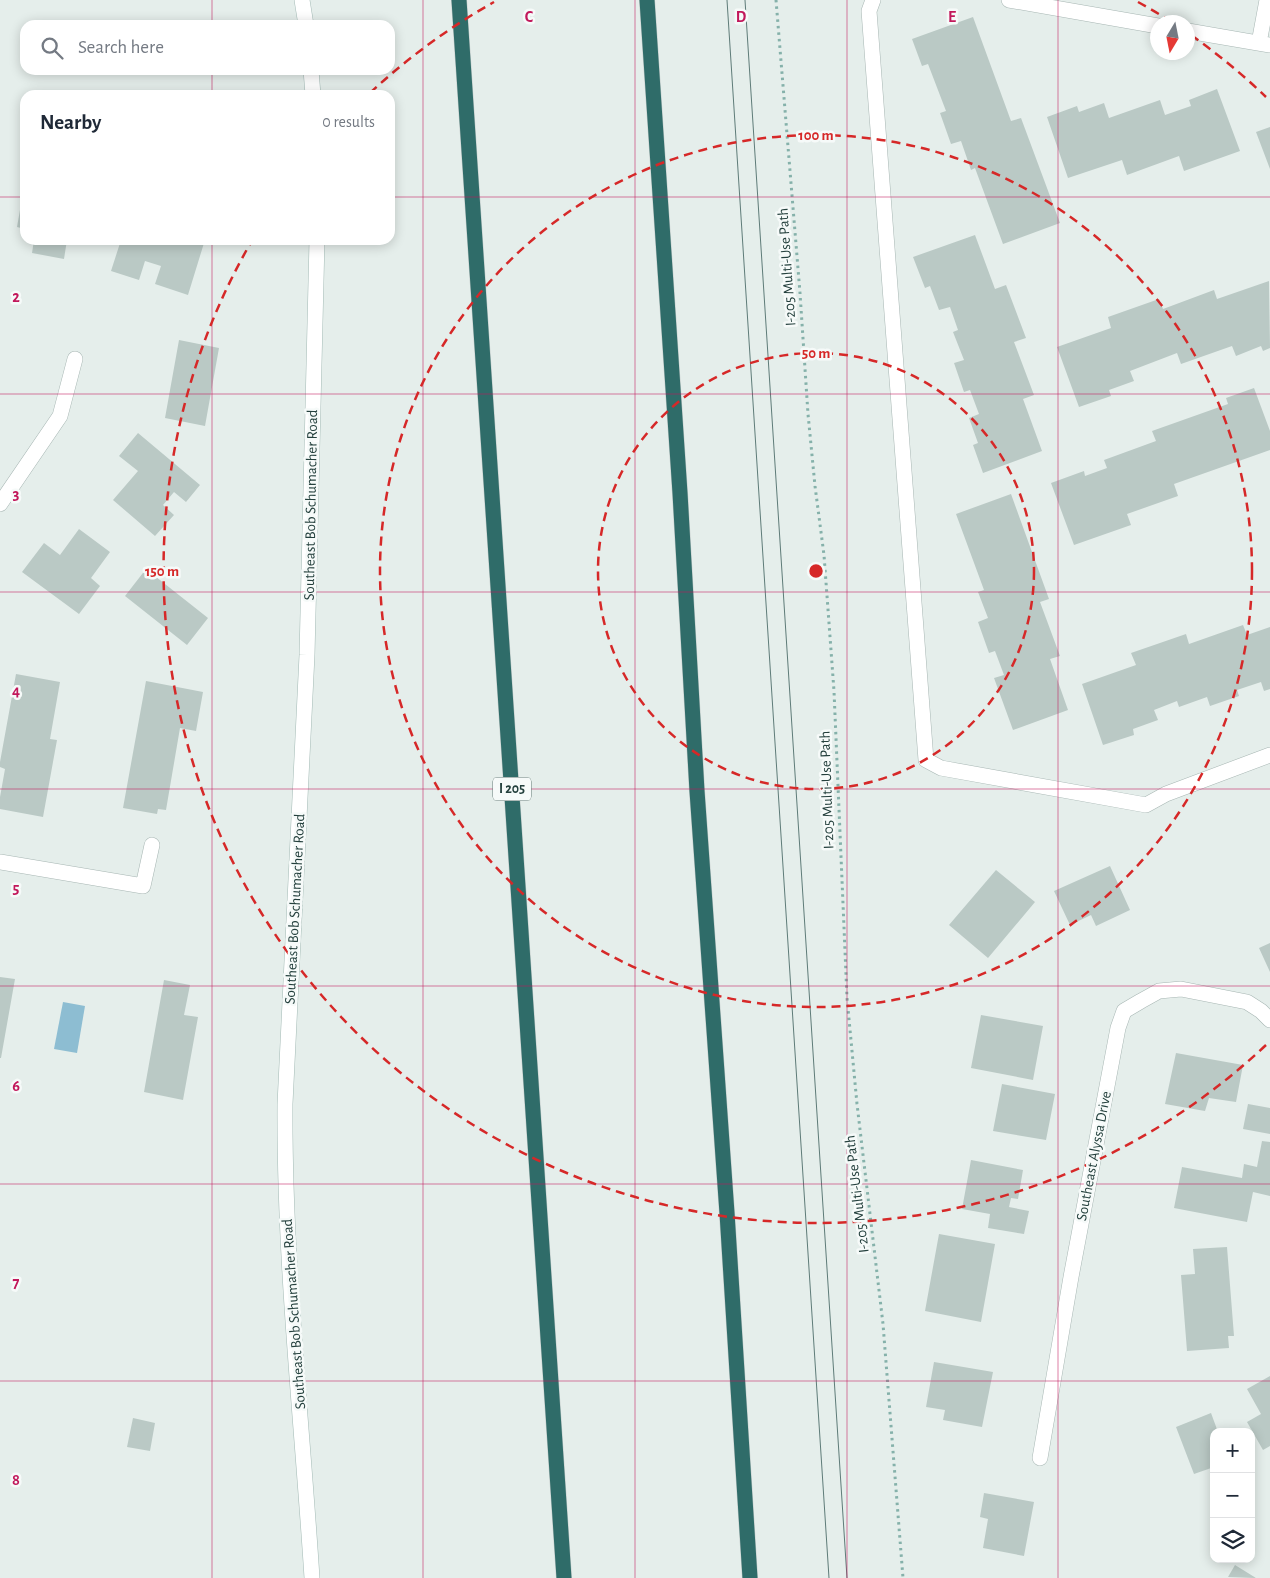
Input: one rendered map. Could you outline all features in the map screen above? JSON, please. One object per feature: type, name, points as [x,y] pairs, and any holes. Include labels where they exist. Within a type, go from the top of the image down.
[{"type":"highway","name":"I 205","points":[[459,0],[564,1578]]},
{"type":"highway","points":[[646,0],[680,493],[698,801],[750,1578]]},
{"type":"main road","points":[[302,0],[305,20]]},
{"type":"main road","points":[[873,0],[869,11],[926,760],[942,768],[1146,805],[1166,794],[1270,756]]},
{"type":"main road","points":[[1009,0],[1150,25]]},
{"type":"main road","points":[[1195,32],[1264,44],[1267,0]]},
{"type":"main road","points":[[311,75],[313,90]]},
{"type":"main road","name":"Southeast Bob Schumacher Road","points":[[312,1578],[289,1250],[285,1104],[307,655],[317,245]]},
{"type":"main road","points":[[0,504],[60,416],[75,359]]},
{"type":"main road","points":[[0,862],[143,886],[152,845]]},
{"type":"main road","name":"Southeast Alyssa Drive","points":[[1040,1458],[1071,1277],[1114,1047],[1124,1011],[1159,991],[1181,990],[1247,1002],[1261,1011],[1270,1020]]},
{"type":"path","name":"I-205 Multi-Use Path","points":[[776,0],[814,486],[824,555],[833,672],[846,998],[883,1324],[903,1578]]},
{"type":"water","points":[[63,1002],[85,1006],[77,1053],[54,1049]]},
{"type":"building","points":[[973,17],[1011,121],[1021,118],[1060,223],[1003,244],[975,168],[971,170],[961,141],[951,144],[940,113],[946,111],[928,64],[922,66],[912,39]]},
{"type":"building","points":[[1217,89],[1240,151],[1184,171],[1179,156],[1127,175],[1122,160],[1068,178],[1047,117],[1077,106],[1079,112],[1104,103],[1109,118],[1160,100],[1165,115],[1191,106],[1189,100]]},
{"type":"building","points":[[1270,127],[1270,169],[1256,132]]},
{"type":"building","points":[[20,210],[20,228],[17,227]]},
{"type":"building","points":[[975,235],[995,289],[1006,285],[1026,338],[1014,342],[1034,395],[1023,399],[1042,451],[983,473],[973,445],[978,443],[969,418],[979,414],[970,390],[964,392],[954,363],[964,360],[953,332],[958,330],[950,307],[939,310],[930,286],[925,288],[913,257]]},
{"type":"building","points":[[33,245],[66,245],[64,259],[32,253]]},
{"type":"building","points":[[119,245],[203,245],[188,295],[155,284],[161,266],[145,261],[139,280],[111,271]]},
{"type":"building","points":[[1269,281],[1270,348],[1263,351],[1261,346],[1236,356],[1232,346],[1181,364],[1177,353],[1130,371],[1134,381],[1109,390],[1111,396],[1079,407],[1057,347],[1111,328],[1108,317],[1159,299],[1163,309],[1214,290],[1217,299]]},
{"type":"building","points":[[179,340],[219,348],[205,426],[165,418]]},
{"type":"building","points":[[1254,388],[1270,431],[1270,450],[1174,484],[1178,496],[1127,514],[1131,525],[1074,545],[1051,483],[1084,471],[1085,476],[1107,468],[1104,460],[1156,441],[1152,431],[1228,404],[1226,398]]},
{"type":"building","points":[[138,433],[200,485],[186,502],[174,492],[163,505],[174,515],[155,536],[113,500],[138,471],[119,456]]},
{"type":"building","points":[[1011,494],[1049,599],[1040,602],[1060,656],[1050,659],[1068,710],[1013,730],[994,678],[1004,675],[995,651],[989,653],[978,622],[988,618],[978,592],[984,590],[956,514]]},
{"type":"building","points":[[79,529],[110,552],[91,578],[100,586],[79,614],[22,572],[44,543],[60,555]]},
{"type":"building","points":[[146,569],[208,618],[187,645],[125,596]]},
{"type":"building","points":[[1243,625],[1247,635],[1270,627],[1270,689],[1264,691],[1261,682],[1237,690],[1239,696],[1210,706],[1207,697],[1179,707],[1177,701],[1154,710],[1158,720],[1133,729],[1134,735],[1103,745],[1082,684],[1136,665],[1131,653],[1186,634],[1189,644]]},
{"type":"building","points":[[16,674],[60,682],[50,739],[57,740],[43,817],[0,809],[5,769],[0,767],[0,762]]},
{"type":"building","points":[[146,681],[203,692],[196,731],[180,728],[166,810],[158,809],[157,814],[123,808]]},
{"type":"building","points":[[1110,866],[1130,910],[1096,926],[1091,915],[1070,925],[1054,891]]},
{"type":"building","points":[[996,870],[1035,902],[988,958],[949,925]]},
{"type":"building","points":[[1270,943],[1270,972],[1259,948]]},
{"type":"building","points":[[0,977],[15,979],[1,1058],[0,1058]]},
{"type":"building","points":[[164,980],[190,985],[184,1015],[198,1017],[183,1100],[144,1092]]},
{"type":"building","points":[[981,1015],[1043,1026],[1033,1080],[971,1068]]},
{"type":"building","points":[[1176,1053],[1243,1065],[1236,1102],[1209,1098],[1205,1111],[1165,1104]]},
{"type":"building","points":[[1002,1084],[1055,1094],[1046,1140],[993,1131]]},
{"type":"building","points":[[1248,1104],[1270,1108],[1270,1134],[1243,1129]]},
{"type":"building","points":[[1262,1141],[1270,1142],[1270,1196],[1253,1192],[1247,1222],[1174,1208],[1182,1167],[1242,1178],[1244,1164],[1257,1167]]},
{"type":"building","points":[[971,1160],[1023,1170],[1018,1199],[1011,1198],[1009,1207],[1029,1211],[1024,1234],[988,1228],[990,1214],[962,1209]]},
{"type":"building","points":[[939,1234],[995,1244],[981,1322],[925,1311]]},
{"type":"building","points":[[1227,1247],[1234,1336],[1228,1336],[1229,1348],[1187,1351],[1181,1275],[1195,1274],[1193,1249]]},
{"type":"building","points":[[934,1362],[993,1372],[982,1427],[943,1420],[945,1410],[926,1407]]},
{"type":"building","points":[[1270,1376],[1270,1446],[1263,1450],[1255,1436],[1255,1428],[1250,1428],[1247,1422],[1261,1414],[1247,1389]]},
{"type":"building","points":[[1211,1413],[1217,1428],[1210,1428],[1210,1468],[1194,1474],[1176,1427]]},
{"type":"building","points":[[133,1418],[155,1423],[150,1451],[127,1447]]},
{"type":"building","points":[[984,1493],[1034,1502],[1024,1556],[983,1548],[988,1519],[980,1517]]},
{"type":"building","points":[[1235,1565],[1256,1578],[1228,1577]]},
{"type":"tram line","points":[[727,0],[829,1578]]},
{"type":"tram line","points":[[745,0],[847,1578]]}]
